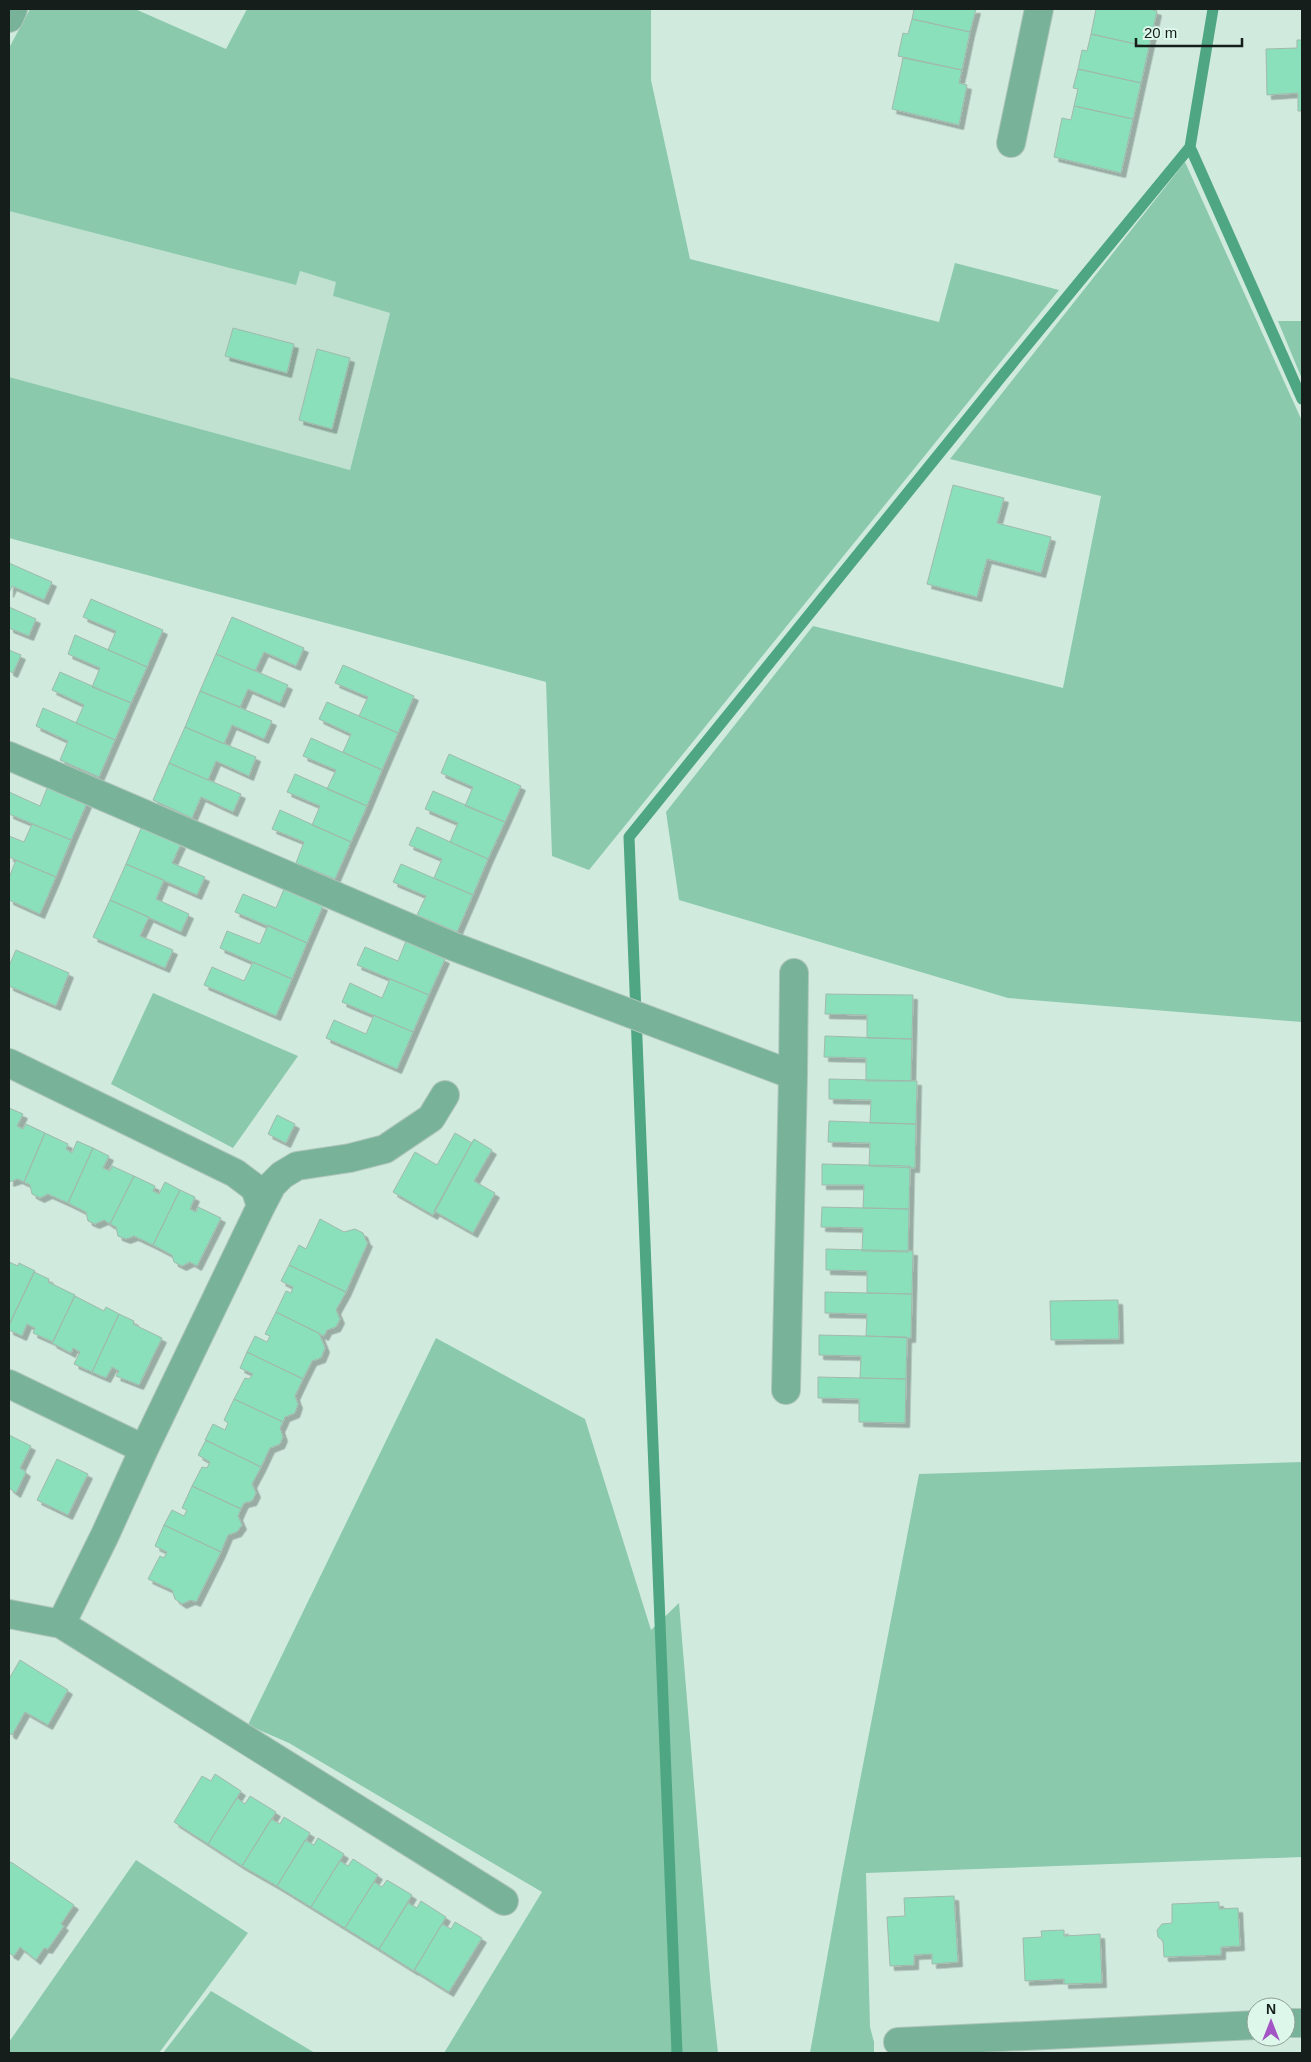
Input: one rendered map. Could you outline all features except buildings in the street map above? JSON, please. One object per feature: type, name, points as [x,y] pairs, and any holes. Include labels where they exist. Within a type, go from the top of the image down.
[{"type":"street","points":[[9,18],[13,9]]},
{"type":"street","points":[[1010,143],[1039,9]]},
{"type":"street","points":[[9,756],[452,946],[793,1075]]},
{"type":"street","points":[[786,1390],[794,973]]},
{"type":"street","points":[[9,1062],[236,1174],[255,1188],[261,1206]]},
{"type":"street","points":[[61,1624],[272,1185],[282,1175],[296,1166],[350,1158],[385,1149],[431,1118],[445,1095]]},
{"type":"street","points":[[9,1384],[144,1449]]},
{"type":"street","points":[[9,1614],[61,1624],[504,1901]]},
{"type":"street","points":[[898,2042],[1246,2025]]},
{"type":"shaded area","points":[[9,211],[296,285],[300,271],[337,282],[333,296],[390,313],[350,470],[9,377]]},
{"type":"green space","points":[[30,9],[135,9],[226,49],[247,9],[651,9],[651,80],[690,259],[939,322],[955,263],[1059,290],[589,870],[552,856],[546,682],[9,538],[9,377],[350,470],[390,313],[333,296],[336,282],[300,271],[296,285],[9,211],[9,48]]},
{"type":"green space","points":[[1185,162],[1302,421],[1302,1022],[1008,998],[679,900],[666,812],[813,626],[1063,688],[1101,496],[950,459]]},
{"type":"green space","points":[[1278,321],[1302,321],[1302,379]]},
{"type":"green space","points":[[153,993],[298,1056],[233,1148],[111,1084]]},
{"type":"green space","points":[[436,1338],[585,1419],[651,1630],[679,1603],[718,2053],[444,2053],[542,1892],[289,1743],[248,1725]]},
{"type":"green space","points":[[1302,1462],[1302,1857],[866,1873],[870,2027],[874,2042],[874,2053],[810,2053],[842,1874],[919,1474]]},
{"type":"green space","points":[[136,1860],[248,1933],[159,2053],[9,2053],[9,2042]]},
{"type":"green space","points":[[211,1991],[315,2053],[163,2053]]},
{"type":"waterway","points":[[1213,9],[1190,147],[1302,399]]},
{"type":"waterway","points":[[677,2053],[629,837],[1190,147]]}]
